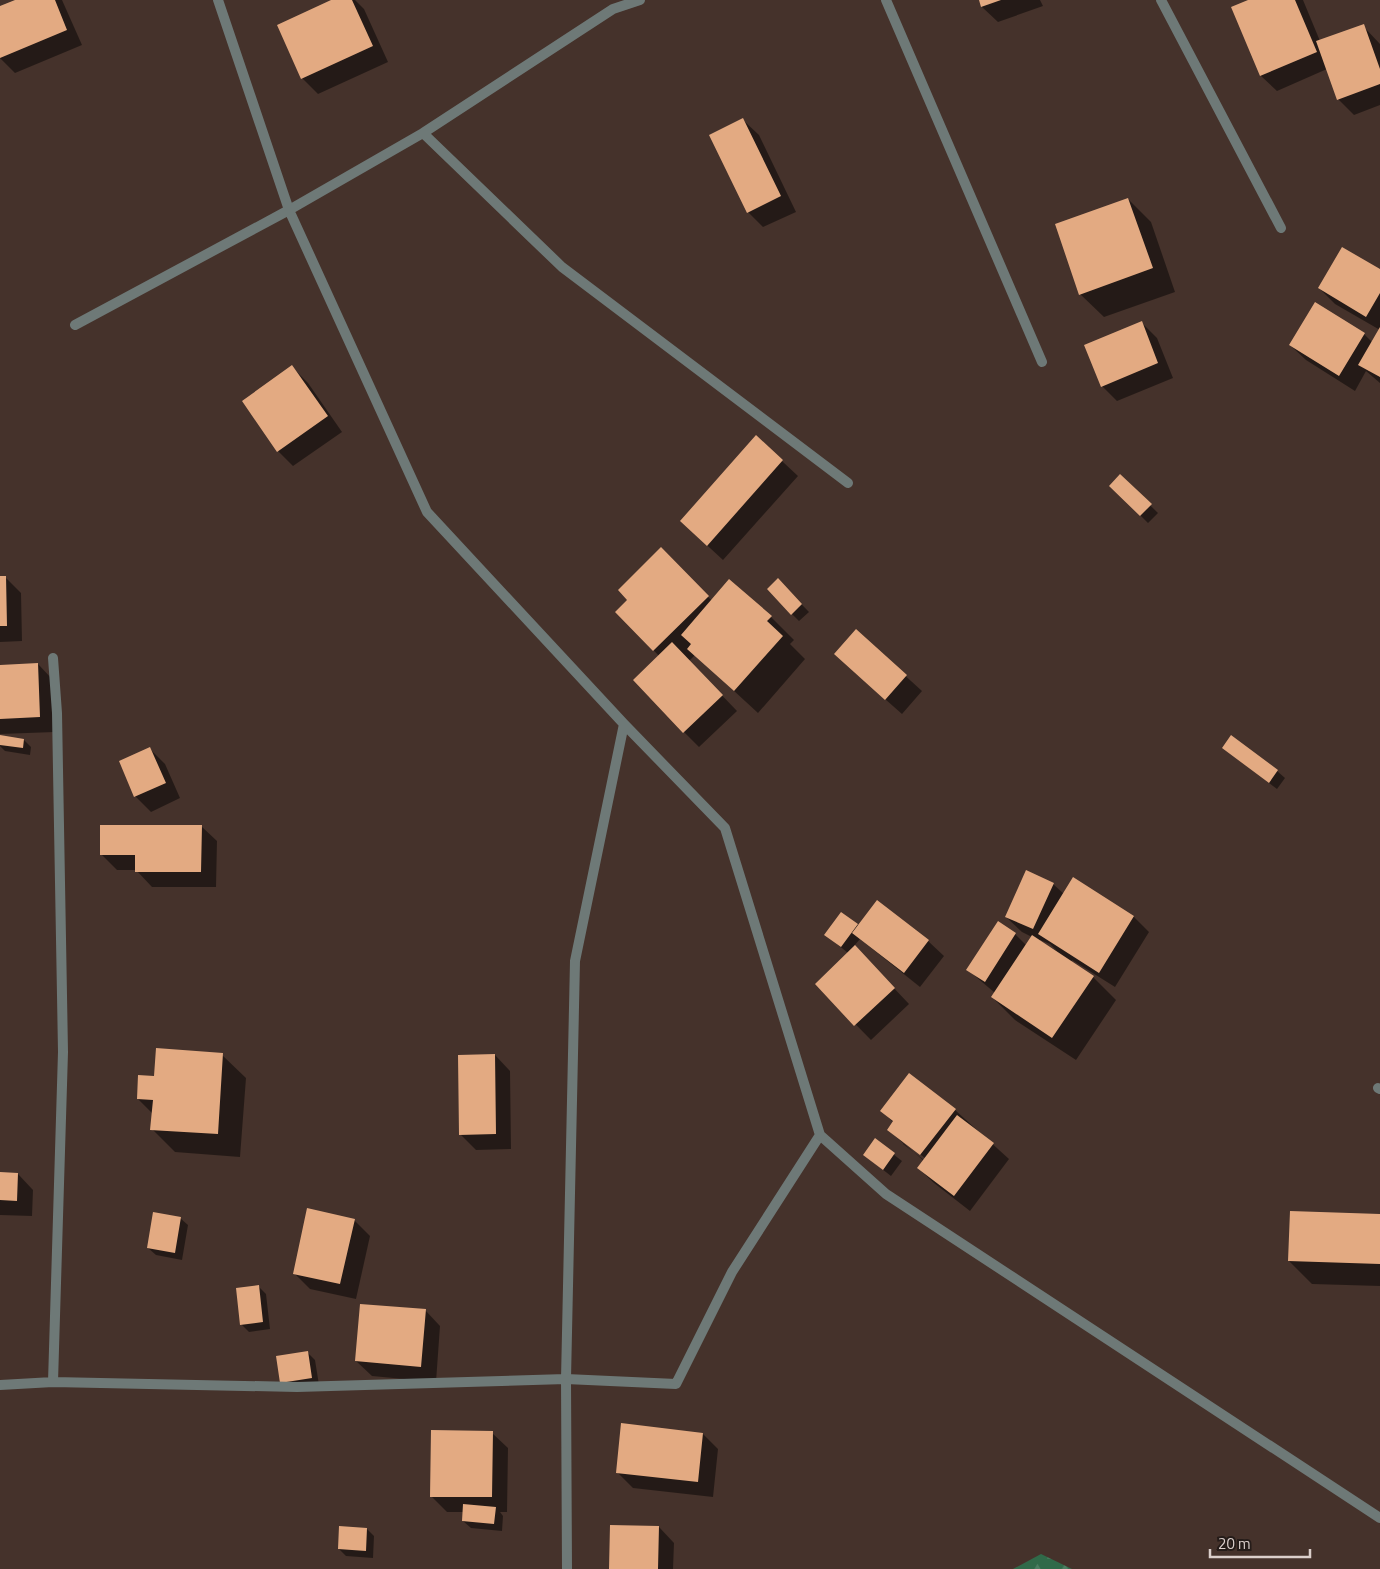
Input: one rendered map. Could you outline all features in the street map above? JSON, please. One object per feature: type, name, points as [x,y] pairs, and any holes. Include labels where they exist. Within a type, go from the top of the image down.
[{"type":"street","points":[[218,0],[289,210],[427,512],[624,724],[725,828],[820,1135],[886,1194],[1380,1518]]},
{"type":"street","points":[[75,325],[289,210],[423,132],[613,9],[640,0]]},
{"type":"street","points":[[886,0],[1042,362]]},
{"type":"street","points":[[1160,0],[1281,228]]},
{"type":"street","points":[[423,132],[562,266],[848,483]]},
{"type":"street","points":[[53,658],[57,723],[63,1052],[53,1382]]},
{"type":"street","points":[[567,1569],[566,1379],[575,961],[624,724]]},
{"type":"street","points":[[0,1385],[53,1382],[297,1387],[566,1379],[676,1384],[732,1272],[820,1135]]},
{"type":"green space","points":[[1041,1554],[1072,1569],[1013,1569]]},
{"type":"building","points":[[15,0],[55,0],[67,30],[0,58],[0,6]]},
{"type":"building","points":[[331,0],[352,0],[373,46],[301,79],[277,25]]},
{"type":"building","points":[[979,0],[1001,0],[981,7]]},
{"type":"building","points":[[1248,0],[1295,0],[1317,52],[1260,76],[1231,7]]},
{"type":"building","points":[[1364,24],[1380,69],[1380,84],[1337,100],[1316,41]]},
{"type":"building","points":[[743,118],[781,196],[747,213],[709,135]]},
{"type":"building","points":[[1128,198],[1153,268],[1079,295],[1055,224]]},
{"type":"building","points":[[1342,247],[1380,269],[1380,293],[1366,317],[1318,288]]},
{"type":"building","points":[[1315,302],[1365,333],[1339,376],[1289,345]]},
{"type":"building","points":[[1142,321],[1158,363],[1101,387],[1084,345]]},
{"type":"building","points":[[1380,327],[1380,377],[1358,365]]},
{"type":"building","points":[[292,365],[328,416],[277,452],[242,401]]},
{"type":"building","points":[[756,435],[783,460],[707,546],[680,521]]},
{"type":"building","points":[[1120,474],[1152,504],[1140,516],[1109,486]]},
{"type":"building","points":[[661,547],[709,596],[653,651],[615,612],[627,600],[618,590]]},
{"type":"building","points":[[0,576],[6,576],[7,626],[0,626]]},
{"type":"building","points":[[778,578],[802,604],[791,615],[767,589]]},
{"type":"building","points":[[729,579],[772,616],[767,621],[783,636],[734,691],[687,649],[691,644],[681,635]]},
{"type":"building","points":[[856,629],[907,675],[885,700],[834,654]]},
{"type":"building","points":[[672,642],[723,695],[683,733],[633,680]]},
{"type":"building","points":[[38,663],[40,717],[0,719],[0,665]]},
{"type":"building","points":[[0,735],[24,739],[23,748],[0,745]]},
{"type":"building","points":[[1231,735],[1278,770],[1269,783],[1222,748]]},
{"type":"building","points":[[150,747],[166,783],[134,797],[119,761]]},
{"type":"building","points":[[100,825],[202,825],[201,872],[135,872],[135,855],[100,855]]},
{"type":"building","points":[[1026,870],[1054,883],[1033,929],[1005,917]]},
{"type":"building","points":[[1073,877],[1134,916],[1099,973],[1038,934]]},
{"type":"building","points":[[877,900],[929,940],[904,973],[852,933]]},
{"type":"building","points":[[841,912],[858,924],[841,947],[824,935]]},
{"type":"building","points":[[998,921],[1016,933],[985,982],[966,970]]},
{"type":"building","points":[[1032,935],[1094,976],[1052,1038],[991,997]]},
{"type":"building","points":[[855,945],[895,988],[854,1026],[815,984]]},
{"type":"building","points":[[156,1048],[223,1053],[218,1134],[150,1130],[153,1100],[137,1099],[138,1075],[154,1076]]},
{"type":"building","points":[[495,1054],[496,1134],[459,1135],[458,1055]]},
{"type":"building","points":[[909,1073],[956,1109],[920,1155],[887,1130],[893,1121],[880,1111]]},
{"type":"building","points":[[957,1115],[994,1143],[954,1196],[917,1168]]},
{"type":"building","points":[[875,1138],[895,1153],[883,1170],[863,1155]]},
{"type":"building","points":[[0,1172],[18,1173],[17,1201],[0,1200]]},
{"type":"building","points":[[307,1208],[355,1219],[340,1284],[293,1274]]},
{"type":"building","points":[[1290,1211],[1380,1214],[1380,1264],[1288,1261]]},
{"type":"building","points":[[153,1212],[181,1217],[175,1253],[147,1248]]},
{"type":"building","points":[[259,1285],[263,1322],[240,1325],[236,1288]]},
{"type":"building","points":[[360,1304],[426,1309],[421,1367],[355,1361]]},
{"type":"building","points":[[308,1351],[312,1378],[280,1383],[276,1356]]},
{"type":"building","points":[[621,1423],[703,1433],[698,1482],[616,1473]]},
{"type":"building","points":[[431,1430],[493,1431],[492,1497],[430,1497]]},
{"type":"building","points":[[463,1504],[496,1507],[494,1524],[462,1521]]},
{"type":"building","points":[[610,1525],[659,1526],[658,1569],[609,1569]]},
{"type":"building","points":[[339,1526],[367,1528],[366,1551],[338,1549]]}]
